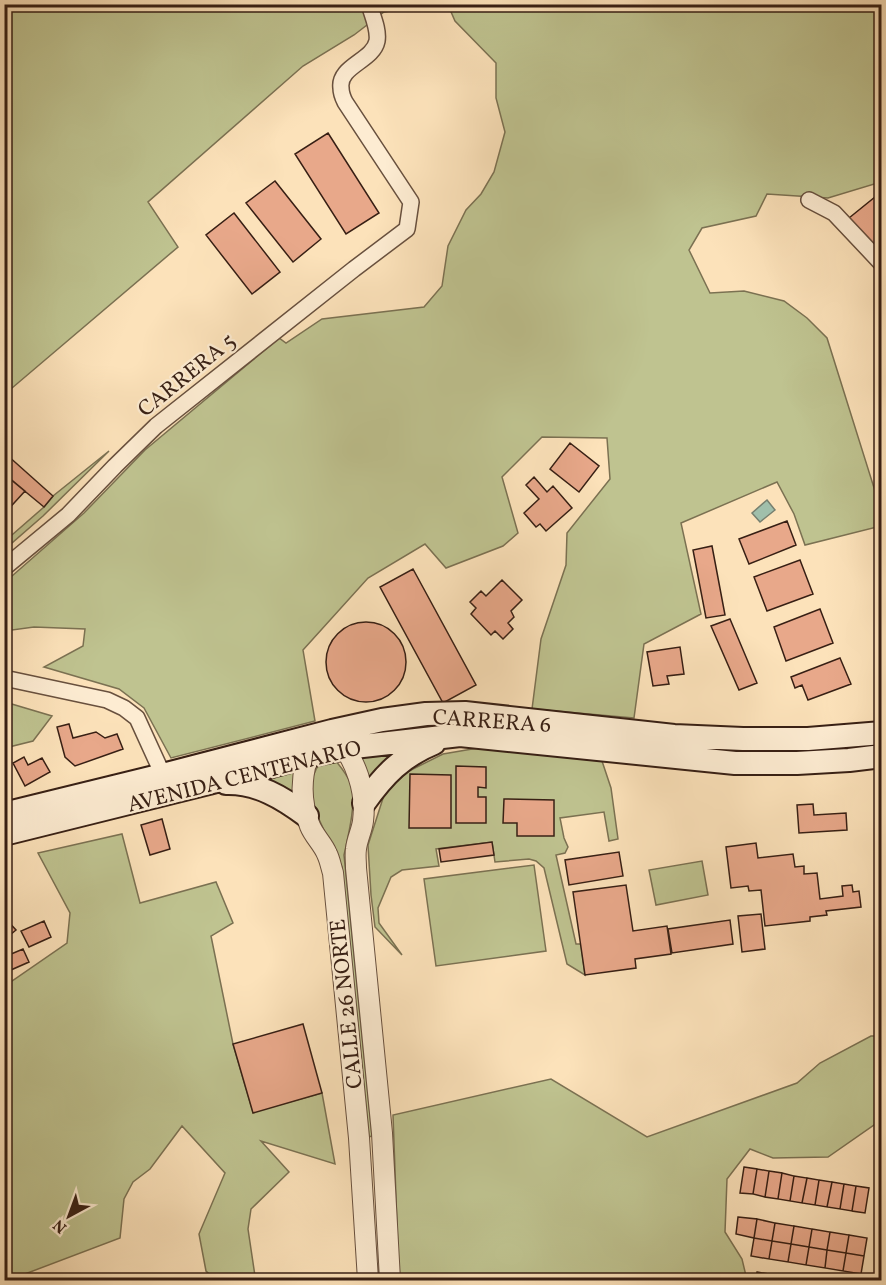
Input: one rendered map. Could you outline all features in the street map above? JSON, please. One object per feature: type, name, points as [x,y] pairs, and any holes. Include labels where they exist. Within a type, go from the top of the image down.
[{"type":"main road","name":"CARRERA 6","points":[[4,814],[163,775],[325,743],[382,720],[426,714],[465,713],[674,736],[743,739],[808,739],[882,733]]},
{"type":"main road","name":"AVENIDA CENTENARIO","points":[[4,834],[209,783],[325,743],[460,735],[735,763],[797,763],[882,756]]},
{"type":"main road","points":[[364,803],[389,771],[405,758],[441,740],[460,735]]},
{"type":"main road","points":[[209,783],[230,782],[251,785],[271,792],[307,816]]},
{"type":"street","name":"CARRERA 5","points":[[4,568],[68,515],[156,426],[407,229],[411,202],[345,102],[340,86],[345,75],[372,51],[377,41],[376,26],[369,4]]},
{"type":"street","points":[[809,200],[834,213],[882,264]]},
{"type":"street","points":[[4,678],[107,700],[124,708],[136,718],[163,775]]},
{"type":"street","name":"CALLE 26 NORTE","points":[[368,1281],[359,1138],[333,873],[327,854],[311,828],[303,796],[303,776],[325,743],[355,765],[364,803],[363,821],[356,849],[356,868],[382,1133],[390,1281]]},
{"type":"green space","points":[[5,5],[425,5],[384,12],[354,35],[303,66],[148,202],[178,247],[5,394]]},
{"type":"green space","points":[[448,5],[881,5],[881,182],[828,198],[767,194],[756,216],[702,228],[689,250],[710,293],[744,291],[784,301],[807,318],[827,338],[881,510],[881,526],[805,545],[794,514],[777,482],[681,523],[701,614],[644,644],[634,718],[532,709],[541,639],[566,565],[567,533],[610,479],[607,438],[542,437],[502,477],[518,533],[503,546],[446,568],[425,544],[368,578],[303,650],[315,721],[171,758],[144,708],[119,689],[44,667],[83,646],[85,629],[34,627],[5,631],[4,583],[84,513],[145,450],[279,338],[286,343],[322,319],[424,307],[442,286],[448,246],[466,210],[481,194],[494,172],[505,132],[496,98],[496,63],[455,21]]},
{"type":"green space","points":[[109,451],[43,516],[5,549],[5,541],[44,507],[53,496]]},
{"type":"green space","points":[[5,702],[52,716],[33,741],[5,748]]},
{"type":"green space","points":[[412,745],[367,784],[354,755]]},
{"type":"green space","points":[[478,748],[602,761],[611,788],[618,839],[609,841],[604,812],[560,818],[568,847],[565,853],[556,855],[576,944],[581,944],[585,975],[567,964],[544,868],[536,861],[529,859],[495,862],[492,842],[436,849],[439,866],[402,870],[391,877],[378,908],[379,923],[402,955],[375,927],[368,845],[385,792],[409,771],[443,754]]},
{"type":"green space","points":[[335,760],[348,777],[353,791],[351,819],[344,855],[372,1136],[369,1137],[342,867],[317,815],[311,789],[313,776],[320,763]]},
{"type":"green space","points":[[299,769],[296,798],[261,779]]},
{"type":"green space","points":[[122,834],[140,903],[216,882],[233,923],[211,936],[233,1044],[253,1112],[322,1093],[335,1164],[261,1141],[289,1172],[251,1209],[248,1229],[255,1276],[216,1280],[206,1271],[199,1234],[225,1173],[182,1126],[150,1169],[133,1182],[124,1199],[120,1238],[5,1280],[5,986],[67,943],[70,913],[38,853]]},
{"type":"green space","points":[[702,861],[708,895],[656,905],[649,870]]},
{"type":"green space","points":[[534,865],[546,951],[436,966],[424,879]]},
{"type":"green space","points":[[871,1036],[881,1036],[881,1120],[828,1157],[773,1158],[750,1149],[727,1179],[725,1232],[742,1259],[747,1280],[399,1280],[393,1115],[551,1079],[647,1137],[797,1083],[820,1063]]},
{"type":"shaded area","points":[[767,500],[775,510],[760,522],[752,513]]},
{"type":"building","points":[[328,133],[379,213],[346,234],[295,154]]},
{"type":"building","points":[[275,181],[321,239],[293,262],[246,203]]},
{"type":"building","points":[[875,197],[882,204],[882,256],[849,218]]},
{"type":"building","points":[[234,213],[280,272],[252,294],[206,235]]},
{"type":"building","points":[[570,443],[599,466],[579,492],[550,469]]},
{"type":"building","points":[[7,455],[53,496],[44,507],[4,474],[4,457]]},
{"type":"building","points":[[7,476],[25,491],[4,514],[4,479]]},
{"type":"building","points":[[534,477],[547,492],[553,486],[572,508],[546,531],[540,524],[536,527],[524,513],[539,499],[526,485]]},
{"type":"building","points":[[787,521],[796,545],[749,564],[739,539]]},
{"type":"building","points":[[712,546],[725,615],[706,618],[693,550]]},
{"type":"building","points":[[800,560],[813,594],[767,611],[754,577]]},
{"type":"building","points":[[413,569],[476,685],[443,703],[380,587]]},
{"type":"building","points":[[502,580],[522,600],[511,611],[514,617],[508,623],[513,629],[503,639],[495,631],[491,635],[471,614],[476,608],[470,602],[481,591],[486,596]]},
{"type":"building","points":[[820,609],[833,643],[786,661],[774,627]]},
{"type":"building","points":[[730,619],[757,683],[739,690],[711,626]]},
{"type":"building","points":[[358,622],[374,622],[395,633],[406,654],[406,670],[395,691],[374,702],[358,702],[344,696],[332,684],[326,670],[326,654],[332,640],[344,628]]},
{"type":"building","points":[[680,647],[684,674],[667,676],[669,684],[653,686],[647,652]]},
{"type":"building","points":[[840,658],[851,684],[808,700],[802,685],[795,688],[791,677]]},
{"type":"building","points":[[69,724],[73,738],[96,732],[105,738],[117,734],[123,749],[75,766],[65,757],[57,727]]},
{"type":"building","points":[[24,757],[28,765],[42,758],[50,772],[25,786],[13,763]]},
{"type":"building","points":[[456,766],[486,767],[486,788],[478,787],[478,797],[486,797],[486,823],[456,823]]},
{"type":"building","points":[[410,774],[451,775],[451,828],[409,828]]},
{"type":"building","points":[[504,799],[554,800],[554,836],[517,836],[517,823],[503,823]]},
{"type":"building","points":[[813,804],[814,815],[846,813],[847,830],[799,833],[797,805]]},
{"type":"building","points":[[162,819],[170,849],[150,855],[141,825]]},
{"type":"building","points":[[492,842],[494,855],[441,862],[439,849]]},
{"type":"building","points":[[756,843],[758,858],[793,854],[795,867],[804,866],[804,874],[817,873],[820,899],[843,896],[842,886],[852,885],[853,892],[859,891],[861,907],[826,911],[827,915],[810,917],[810,921],[765,926],[761,890],[749,891],[748,886],[731,888],[726,847]]},
{"type":"building","points":[[619,852],[623,876],[569,885],[565,860]]},
{"type":"building","points":[[626,885],[633,931],[667,926],[671,954],[635,959],[636,968],[585,975],[573,892]]},
{"type":"building","points":[[761,914],[765,949],[742,952],[738,916]]},
{"type":"building","points":[[4,917],[16,930],[4,940]]},
{"type":"building","points":[[730,920],[733,944],[672,953],[668,929]]},
{"type":"building","points":[[44,921],[51,937],[29,947],[21,931]]},
{"type":"building","points":[[23,949],[29,962],[4,973],[4,957]]},
{"type":"building","points":[[303,1024],[322,1093],[253,1113],[233,1044]]},
{"type":"building","points":[[744,1167],[757,1169],[753,1194],[740,1193]]},
{"type":"building","points":[[757,1169],[769,1171],[765,1197],[753,1194]]},
{"type":"building","points":[[769,1171],[782,1173],[778,1199],[765,1197]]},
{"type":"building","points":[[782,1173],[794,1176],[790,1201],[778,1199]]},
{"type":"building","points":[[794,1176],[807,1178],[802,1203],[790,1201]]},
{"type":"building","points":[[807,1178],[819,1180],[815,1205],[802,1203]]},
{"type":"building","points":[[819,1180],[832,1182],[827,1207],[815,1205]]},
{"type":"building","points":[[832,1182],[844,1184],[840,1209],[827,1207]]},
{"type":"building","points":[[844,1184],[856,1186],[852,1211],[840,1209]]},
{"type":"building","points":[[856,1186],[869,1188],[865,1213],[852,1211]]},
{"type":"building","points":[[738,1217],[757,1219],[754,1238],[736,1234]]},
{"type":"building","points":[[757,1219],[775,1223],[772,1241],[754,1238]]},
{"type":"building","points":[[775,1223],[794,1226],[791,1244],[772,1241]]},
{"type":"building","points":[[794,1226],[812,1229],[809,1247],[791,1244]]},
{"type":"building","points":[[812,1229],[830,1232],[827,1250],[809,1247]]},
{"type":"building","points":[[830,1232],[849,1235],[846,1253],[827,1250]]},
{"type":"building","points":[[849,1235],[867,1238],[864,1256],[846,1253]]},
{"type":"building","points":[[754,1238],[772,1241],[769,1259],[751,1256]]},
{"type":"building","points":[[772,1241],[791,1244],[788,1262],[769,1259]]},
{"type":"building","points":[[791,1244],[809,1247],[806,1265],[788,1262]]},
{"type":"building","points":[[809,1247],[827,1250],[825,1268],[806,1265]]},
{"type":"building","points":[[827,1250],[846,1253],[843,1271],[825,1268]]},
{"type":"building","points":[[846,1253],[864,1256],[861,1274],[843,1271]]},
{"type":"building","points":[[757,1272],[775,1275],[774,1280],[755,1280]]},
{"type":"building","points":[[775,1275],[794,1279],[774,1280]]}]
